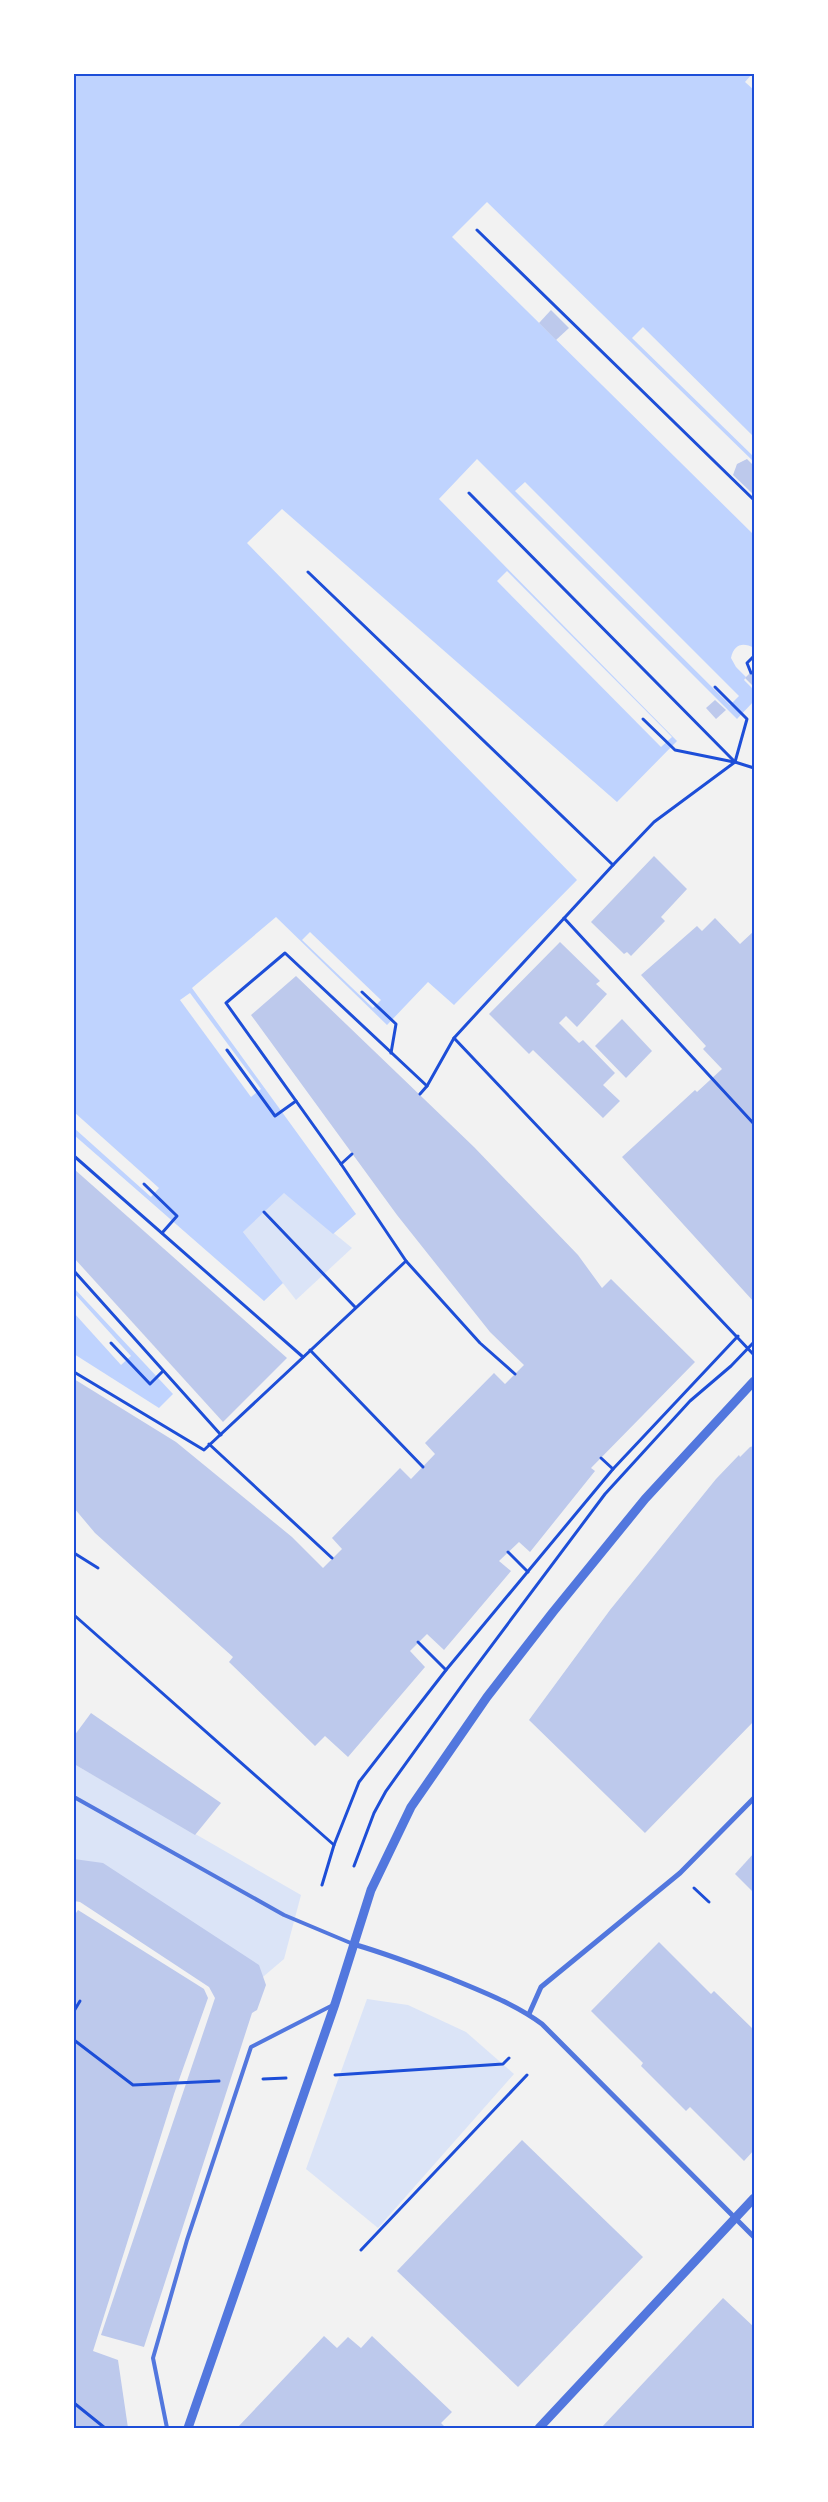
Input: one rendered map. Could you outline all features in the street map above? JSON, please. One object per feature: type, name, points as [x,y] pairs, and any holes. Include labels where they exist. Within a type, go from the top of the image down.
[{"type":"street","points":[[188,2428],[335,2004],[370,1890],[411,1807],[488,1697],[553,1612],[645,1499],[754,1381]]},
{"type":"street","points":[[529,2014],[541,1986],[680,1873],[754,1798]]},
{"type":"street","points":[[353,1944],[388,1954],[483,1992],[529,2014],[542,2024],[754,2237]]},
{"type":"street","points":[[538,2428],[754,2198]]},
{"type":"lane","points":[[74,1797],[284,1915],[353,1944]]},
{"type":"lane","points":[[167,2428],[153,2358],[187,2240],[251,2047],[335,2004]]},
{"type":"path","points":[[478,230],[754,500]]},
{"type":"path","points":[[469,493],[735,762]]},
{"type":"path","points":[[308,572],[613,865]]},
{"type":"path","points":[[750,673],[747,663],[754,656]]},
{"type":"path","points":[[420,1094],[428,1086],[454,1038],[613,865],[654,822],[735,762],[747,719],[715,687]]},
{"type":"path","points":[[643,719],[675,750],[735,762],[754,768]]},
{"type":"path","points":[[564,918],[754,1124]]},
{"type":"path","points":[[428,1086],[285,953],[226,1003],[341,1164],[406,1261],[480,1342],[515,1374]]},
{"type":"path","points":[[362,992],[396,1024],[391,1053]]},
{"type":"path","points":[[454,1038],[754,1355]]},
{"type":"path","points":[[227,1050],[274,1116],[296,1101]]},
{"type":"path","points":[[341,1164],[352,1154]]},
{"type":"path","points":[[74,1156],[303,1357]]},
{"type":"path","points":[[144,1184],[178,1216],[162,1233]]},
{"type":"path","points":[[264,1212],[355,1307]]},
{"type":"path","points":[[74,1372],[204,1450],[406,1261]]},
{"type":"path","points":[[74,1271],[221,1435]]},
{"type":"path","points":[[322,1885],[334,1845],[359,1782],[446,1670],[613,1469],[738,1336]]},
{"type":"path","points":[[111,1343],[150,1384],[164,1371]]},
{"type":"path","points":[[310,1350],[423,1467]]},
{"type":"path","points":[[209,1444],[332,1558]]},
{"type":"path","points":[[601,1458],[613,1469]]},
{"type":"path","points":[[508,1552],[528,1572]]},
{"type":"path","points":[[74,1553],[98,1568]]},
{"type":"path","points":[[74,1616],[334,1845]]},
{"type":"path","points":[[418,1642],[446,1670]]},
{"type":"path","points":[[74,2011],[80,2001]]},
{"type":"path","points":[[74,2040],[133,2085],[221,2081]]},
{"type":"path","points":[[328,2076],[426,2071],[503,2064],[509,2058]]},
{"type":"path","points":[[362,2250],[526,2075]]},
{"type":"path","points":[[260,2079],[289,2077]]},
{"type":"path","points":[[74,2403],[105,2428]]},
{"type":"shaded area","points":[[284,1192],[352,1248],[296,1300],[243,1232]]},
{"type":"shaded area","points":[[74,1764],[301,1895],[284,1959],[257,1982],[100,1870],[74,1866]]},
{"type":"shaded area","points":[[367,1999],[408,2005],[466,2032],[514,2074],[378,2228],[306,2169]]},
{"type":"water","points":[[74,74],[752,74],[745,82],[754,90],[754,462],[487,202],[452,237],[754,535],[754,648],[746,645],[737,647],[732,653],[731,658],[736,667],[746,677],[744,680],[754,690],[754,701],[737,719],[477,459],[439,499],[677,741],[617,802],[282,509],[247,543],[577,880],[454,1005],[428,982],[387,1025],[276,917],[192,988],[356,1214],[333,1234],[284,1193],[243,1232],[283,1283],[264,1301],[74,1135]]},
{"type":"water","points":[[74,1288],[173,1394],[159,1408],[74,1354]]},
{"type":"pier","points":[[643,327],[754,437],[754,457],[632,338]]},
{"type":"pier","points":[[525,482],[739,696],[730,705],[515,491]]},
{"type":"pier","points":[[507,571],[672,737],[661,747],[497,581]]},
{"type":"pier","points":[[310,932],[381,1000],[373,1008],[302,940]]},
{"type":"pier","points":[[190,993],[261,1089],[251,1097],[180,1000]]},
{"type":"pier","points":[[74,1112],[159,1188],[151,1197],[74,1128]]},
{"type":"pier","points":[[74,1293],[131,1356],[121,1365],[74,1313]]},
{"type":"building","points":[[551,310],[569,328],[556,340],[539,323]]},
{"type":"building","points":[[747,459],[754,466],[754,495],[733,475],[737,464]]},
{"type":"building","points":[[754,669],[754,687],[745,678]]},
{"type":"building","points":[[715,700],[726,710],[716,719],[706,708]]},
{"type":"building","points":[[654,856],[687,889],[661,917],[665,921],[631,956],[627,952],[624,954],[591,922]]},
{"type":"building","points":[[715,918],[740,944],[754,931],[754,1302],[622,1157],[695,1090],[697,1092],[722,1069],[703,1049],[706,1046],[641,975],[697,926],[702,931]]},
{"type":"building","points":[[560,942],[600,981],[596,984],[607,994],[577,1027],[566,1016],[559,1023],[579,1043],[583,1040],[615,1073],[603,1085],[620,1101],[603,1118],[533,1050],[529,1054],[489,1014]]},
{"type":"building","points":[[296,976],[474,1147],[578,1255],[602,1288],[611,1279],[695,1362],[591,1468],[595,1471],[530,1552],[519,1542],[499,1561],[511,1571],[444,1650],[427,1634],[410,1651],[425,1667],[348,1757],[325,1736],[315,1746],[229,1662],[233,1657],[95,1533],[74,1508],[74,1379],[176,1442],[292,1537],[323,1568],[342,1549],[332,1538],[400,1468],[411,1479],[435,1454],[425,1443],[494,1373],[505,1384],[524,1365],[490,1332],[397,1215],[251,1015]]},
{"type":"building","points":[[622,1019],[652,1051],[626,1078],[595,1046]]},
{"type":"building","points":[[74,1169],[287,1358],[223,1422],[74,1258]]},
{"type":"building","points":[[754,1446],[754,1721],[645,1833],[529,1720],[610,1610],[716,1479],[739,1455],[740,1457],[750,1447]]},
{"type":"building","points":[[91,1713],[221,1803],[195,1835],[74,1764],[74,1736]]},
{"type":"building","points":[[754,1853],[754,1893],[735,1874]]},
{"type":"building","points":[[74,1859],[103,1863],[259,1965],[266,1985],[257,2010],[252,2013],[144,2347],[101,2335],[215,1998],[209,1987],[80,1902],[74,1901]]},
{"type":"building","points":[[78,1910],[204,1989],[208,1998],[174,2094],[93,2351],[118,2360],[128,2428],[74,2428],[74,1916]]},
{"type":"building","points":[[659,1942],[711,1994],[714,1991],[754,2030],[754,2150],[744,2161],[690,2107],[686,2111],[641,2066],[643,2063],[591,2011]]},
{"type":"building","points":[[522,2140],[643,2257],[518,2387],[397,2271]]},
{"type":"building","points":[[723,2298],[754,2327],[754,2428],[742,2426],[740,2428],[601,2428]]},
{"type":"building","points":[[324,2336],[337,2348],[348,2337],[361,2348],[372,2336],[452,2412],[441,2423],[446,2428],[237,2428]]}]
